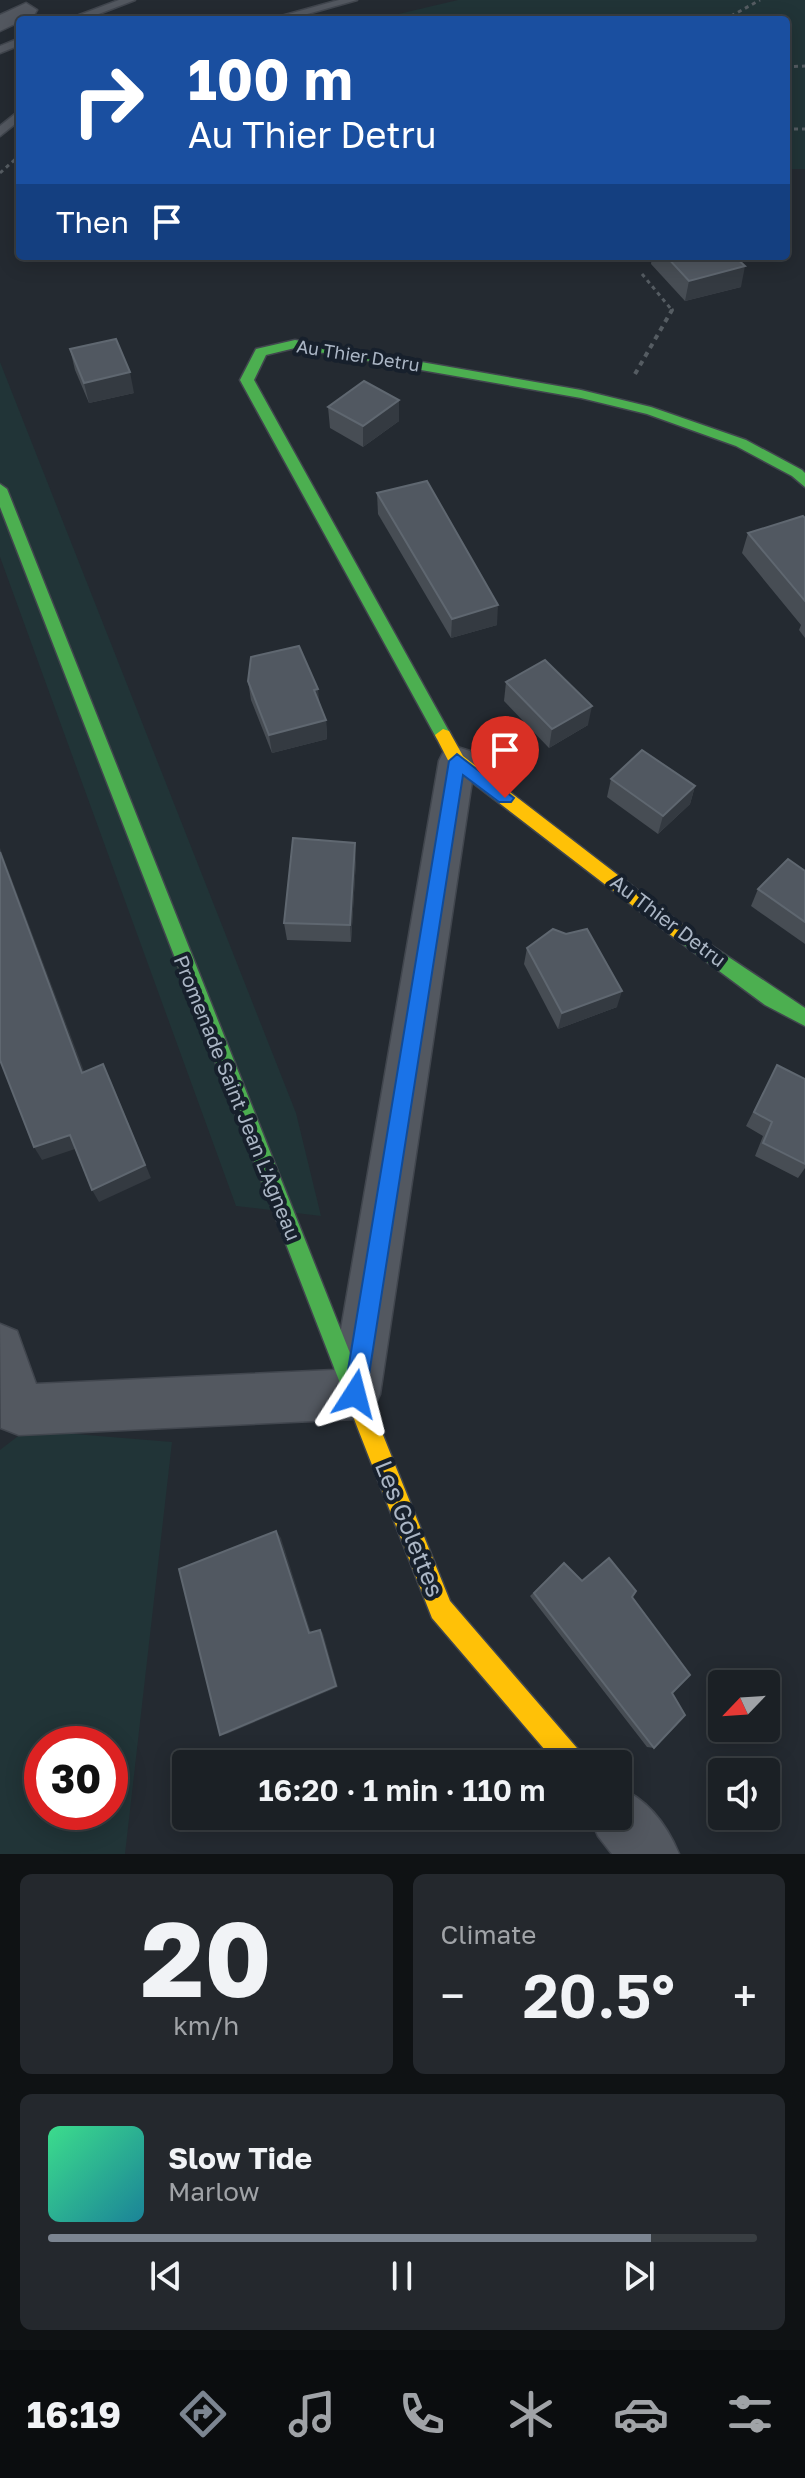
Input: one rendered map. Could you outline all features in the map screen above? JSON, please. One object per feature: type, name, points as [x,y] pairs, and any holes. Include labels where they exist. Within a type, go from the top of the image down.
[{"type":"street","points":[[0,24],[26,10]]},
{"type":"street","name":"Au Thier Detru","points":[[805,482],[797,473],[741,443],[651,411],[618,403],[295,344],[261,352],[247,380],[457,761],[685,935],[772,999],[805,1018]]},
{"type":"street","name":"Promenade Saint Jean L'Agneau","points":[[0,489],[355,1394]]},
{"type":"street","points":[[0,1348],[10,1418],[355,1394],[457,761]]},
{"type":"street","name":"Les Golettes","points":[[355,1394],[441,1609],[562,1750]]},
{"type":"street","points":[[630,1830],[650,1854]]},
{"type":"lane","points":[[84,16],[130,0]]},
{"type":"lane","points":[[289,16],[352,0]]},
{"type":"lane","points":[[0,132],[16,118]]},
{"type":"path","points":[[731,16],[760,0]]},
{"type":"path","points":[[0,173],[16,159]]},
{"type":"path","points":[[618,403],[672,310],[642,274]]},
{"type":"green space","points":[[458,0],[805,0],[805,169],[790,169],[790,16],[390,16]]},
{"type":"green space","points":[[0,362],[296,1113],[321,1216],[236,1206],[0,557]]},
{"type":"green space","points":[[26,1430],[172,1442],[128,1828],[128,1726],[24,1726],[24,1830],[128,1830],[125,1854],[0,1854],[0,1450]]},
{"type":"building","points":[[670,260],[738,260],[745,266],[689,281]]},
{"type":"building","points":[[116,339],[130,372],[84,383],[70,349]]},
{"type":"building","points":[[364,381],[399,400],[363,426],[328,407]]},
{"type":"building","points":[[427,481],[498,605],[452,619],[377,493]]},
{"type":"building","points":[[803,516],[805,518],[805,601],[748,533]]},
{"type":"building","points":[[299,646],[318,689],[314,690],[326,720],[269,735],[248,681],[251,657]]},
{"type":"building","points":[[545,660],[592,706],[552,729],[506,682]]},
{"type":"building","points":[[642,750],[695,786],[663,816],[611,779]]},
{"type":"building","points":[[293,838],[355,843],[350,925],[284,923]]},
{"type":"building","points":[[0,852],[82,1073],[103,1064],[145,1165],[92,1190],[70,1135],[34,1147],[0,1060]]},
{"type":"building","points":[[788,859],[805,871],[805,922],[758,889]]},
{"type":"building","points":[[553,929],[566,934],[587,929],[622,991],[562,1013],[527,948]]},
{"type":"building","points":[[777,1065],[805,1079],[805,1164],[763,1143],[772,1122],[754,1112]]},
{"type":"building","points":[[276,1531],[309,1633],[320,1630],[336,1686],[220,1735],[179,1569]]},
{"type":"building","points":[[609,1558],[636,1591],[632,1597],[690,1675],[672,1693],[685,1715],[654,1748],[534,1593],[564,1563],[582,1581]]},
{"type":"traffic: fast","points":[[443,735],[247,380],[261,352],[295,344],[581,394],[651,411],[741,443],[797,473],[805,482]]},
{"type":"traffic: fast","points":[[0,489],[358,1401]]},
{"type":"traffic: fast","points":[[682,934],[772,999],[805,1018]]},
{"type":"traffic: slow","points":[[443,735],[457,761],[682,934]]},
{"type":"traffic: slow","points":[[358,1401],[441,1609],[562,1750]]},
{"type":"route","points":[[355,1394],[457,761],[505,798]]}]
